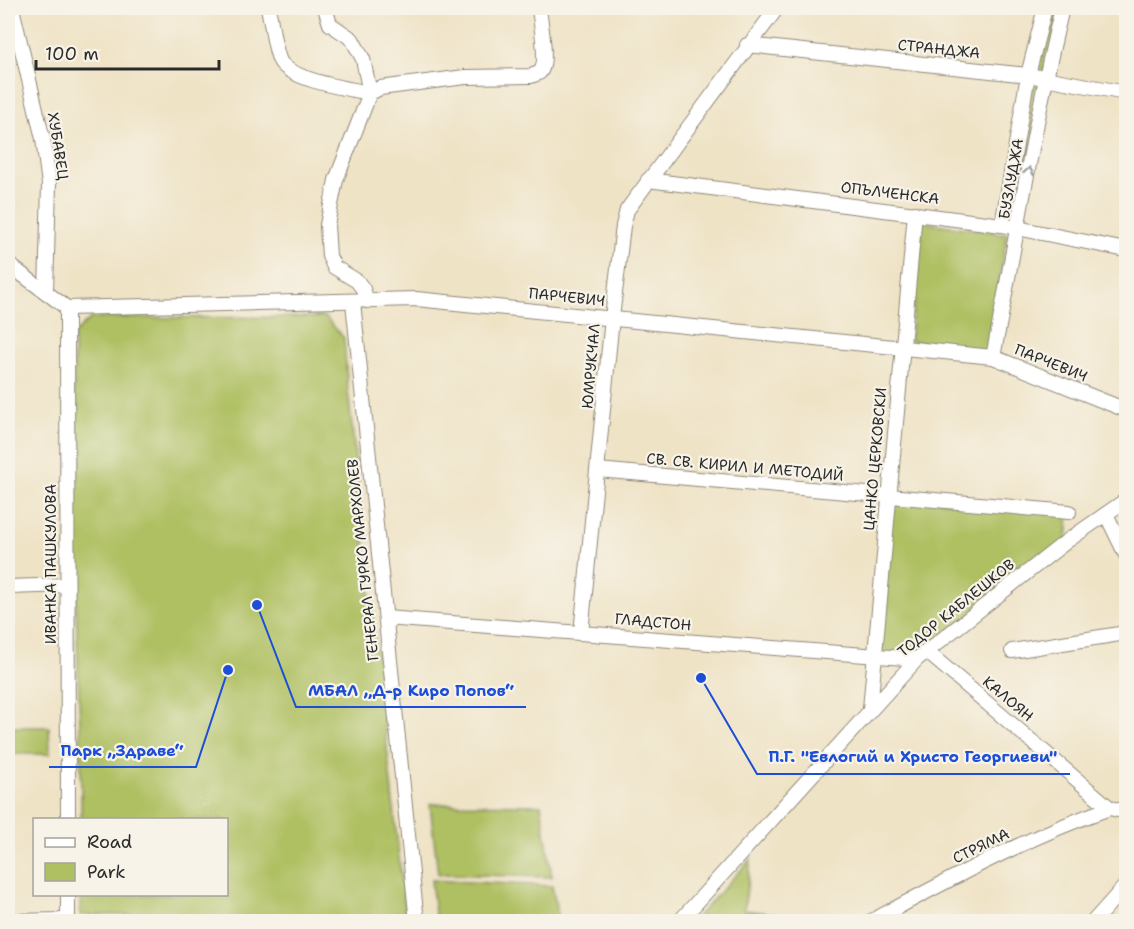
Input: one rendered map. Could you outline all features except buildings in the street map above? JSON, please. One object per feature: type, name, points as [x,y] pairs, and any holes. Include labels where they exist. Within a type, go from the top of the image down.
[{"type":"street","name":"ХУБАВЕЦ","points":[[12,8],[43,139],[49,184],[46,292]]},
{"type":"street","points":[[268,8],[279,59],[288,71],[370,93],[380,88],[465,77],[539,73],[543,67],[544,56],[539,8]]},
{"type":"street","points":[[325,8],[330,24],[352,39],[358,49],[363,59],[370,93],[336,180],[327,225],[329,256],[334,267],[357,281],[363,289],[360,302]]},
{"type":"street","name":"ЮМРУКЧАЛ","points":[[581,633],[612,318],[627,210],[747,45],[777,8]]},
{"type":"street","name":"БУЗЛУДЖА","points":[[1002,225],[1028,75],[1045,8]]},
{"type":"street","name":"БУЗЛУДЖА","points":[[993,357],[1019,228],[1045,78],[1062,8]]},
{"type":"street","name":"СТРАНДЖА","points":[[747,45],[1028,75],[1126,93]]},
{"type":"street","name":"ОПЪЛЧЕНСКА","points":[[648,180],[1002,225],[1126,250]]},
{"type":"street","name":"ЦАНКО ЦЕРКОВСКИ","points":[[870,709],[915,213]]},
{"type":"street","points":[[8,264],[67,308]]},
{"type":"street","name":"ПАРЧЕВИЧ","points":[[67,308],[416,299],[993,357],[1126,410]]},
{"type":"street","name":"ГЕНЕРАЛ ГУРКО МАРХОЛЕВ","points":[[360,302],[386,618],[417,921]]},
{"type":"street","name":"ИВАНКА ПАШКУЛОВА","points":[[67,308],[68,818]]},
{"type":"street","name":"СВ. СВ. КИРИЛ И МЕТОДИЙ","points":[[598,470],[1069,512]]},
{"type":"street","name":"ТОДОР КАБЛЕШКОВ","points":[[679,921],[921,655],[1067,541],[1126,500]]},
{"type":"street","points":[[1106,514],[1126,555]]},
{"type":"street","points":[[8,587],[67,585]]},
{"type":"street","name":"ГЛАДСТОН","points":[[386,618],[874,656],[921,655]]},
{"type":"street","points":[[1012,651],[1126,633]]},
{"type":"street","name":"КАЛОЯН","points":[[921,655],[1110,808],[1126,812]]},
{"type":"street","name":"СТРЯМА","points":[[870,921],[928,890],[1065,824],[1110,808]]},
{"type":"street","points":[[1093,921],[1126,885]]},
{"type":"street","points":[[8,921],[68,921],[68,896]]},
{"type":"green space","points":[[1045,8],[1062,8],[1019,228],[1002,225]]},
{"type":"green space","points":[[922,222],[1007,234],[988,352],[910,341]]},
{"type":"green space","points":[[325,317],[344,338],[406,921],[185,922],[184,915],[80,915],[80,896],[228,896],[228,818],[81,818],[74,542],[74,334],[91,318]]},
{"type":"green space","points":[[889,497],[1069,512],[1067,541],[917,659],[874,656]]},
{"type":"green space","points":[[8,727],[49,727],[50,754],[8,754]]},
{"type":"green space","points":[[430,804],[541,805],[552,877],[438,874]]},
{"type":"green space","points":[[751,859],[744,910],[776,914],[777,921],[693,921]]},
{"type":"green space","points":[[431,880],[552,886],[559,921],[436,921]]},
{"type":"place","name":"МБАЛ „Д-р Киро Попов“","points":[[257,605]]},
{"type":"place","name":"Парк „Здраве“","points":[[228,670]]},
{"type":"place","name":"П.Г. \"Евлогий и Христо Георгиеви\"","points":[[701,678]]}]
